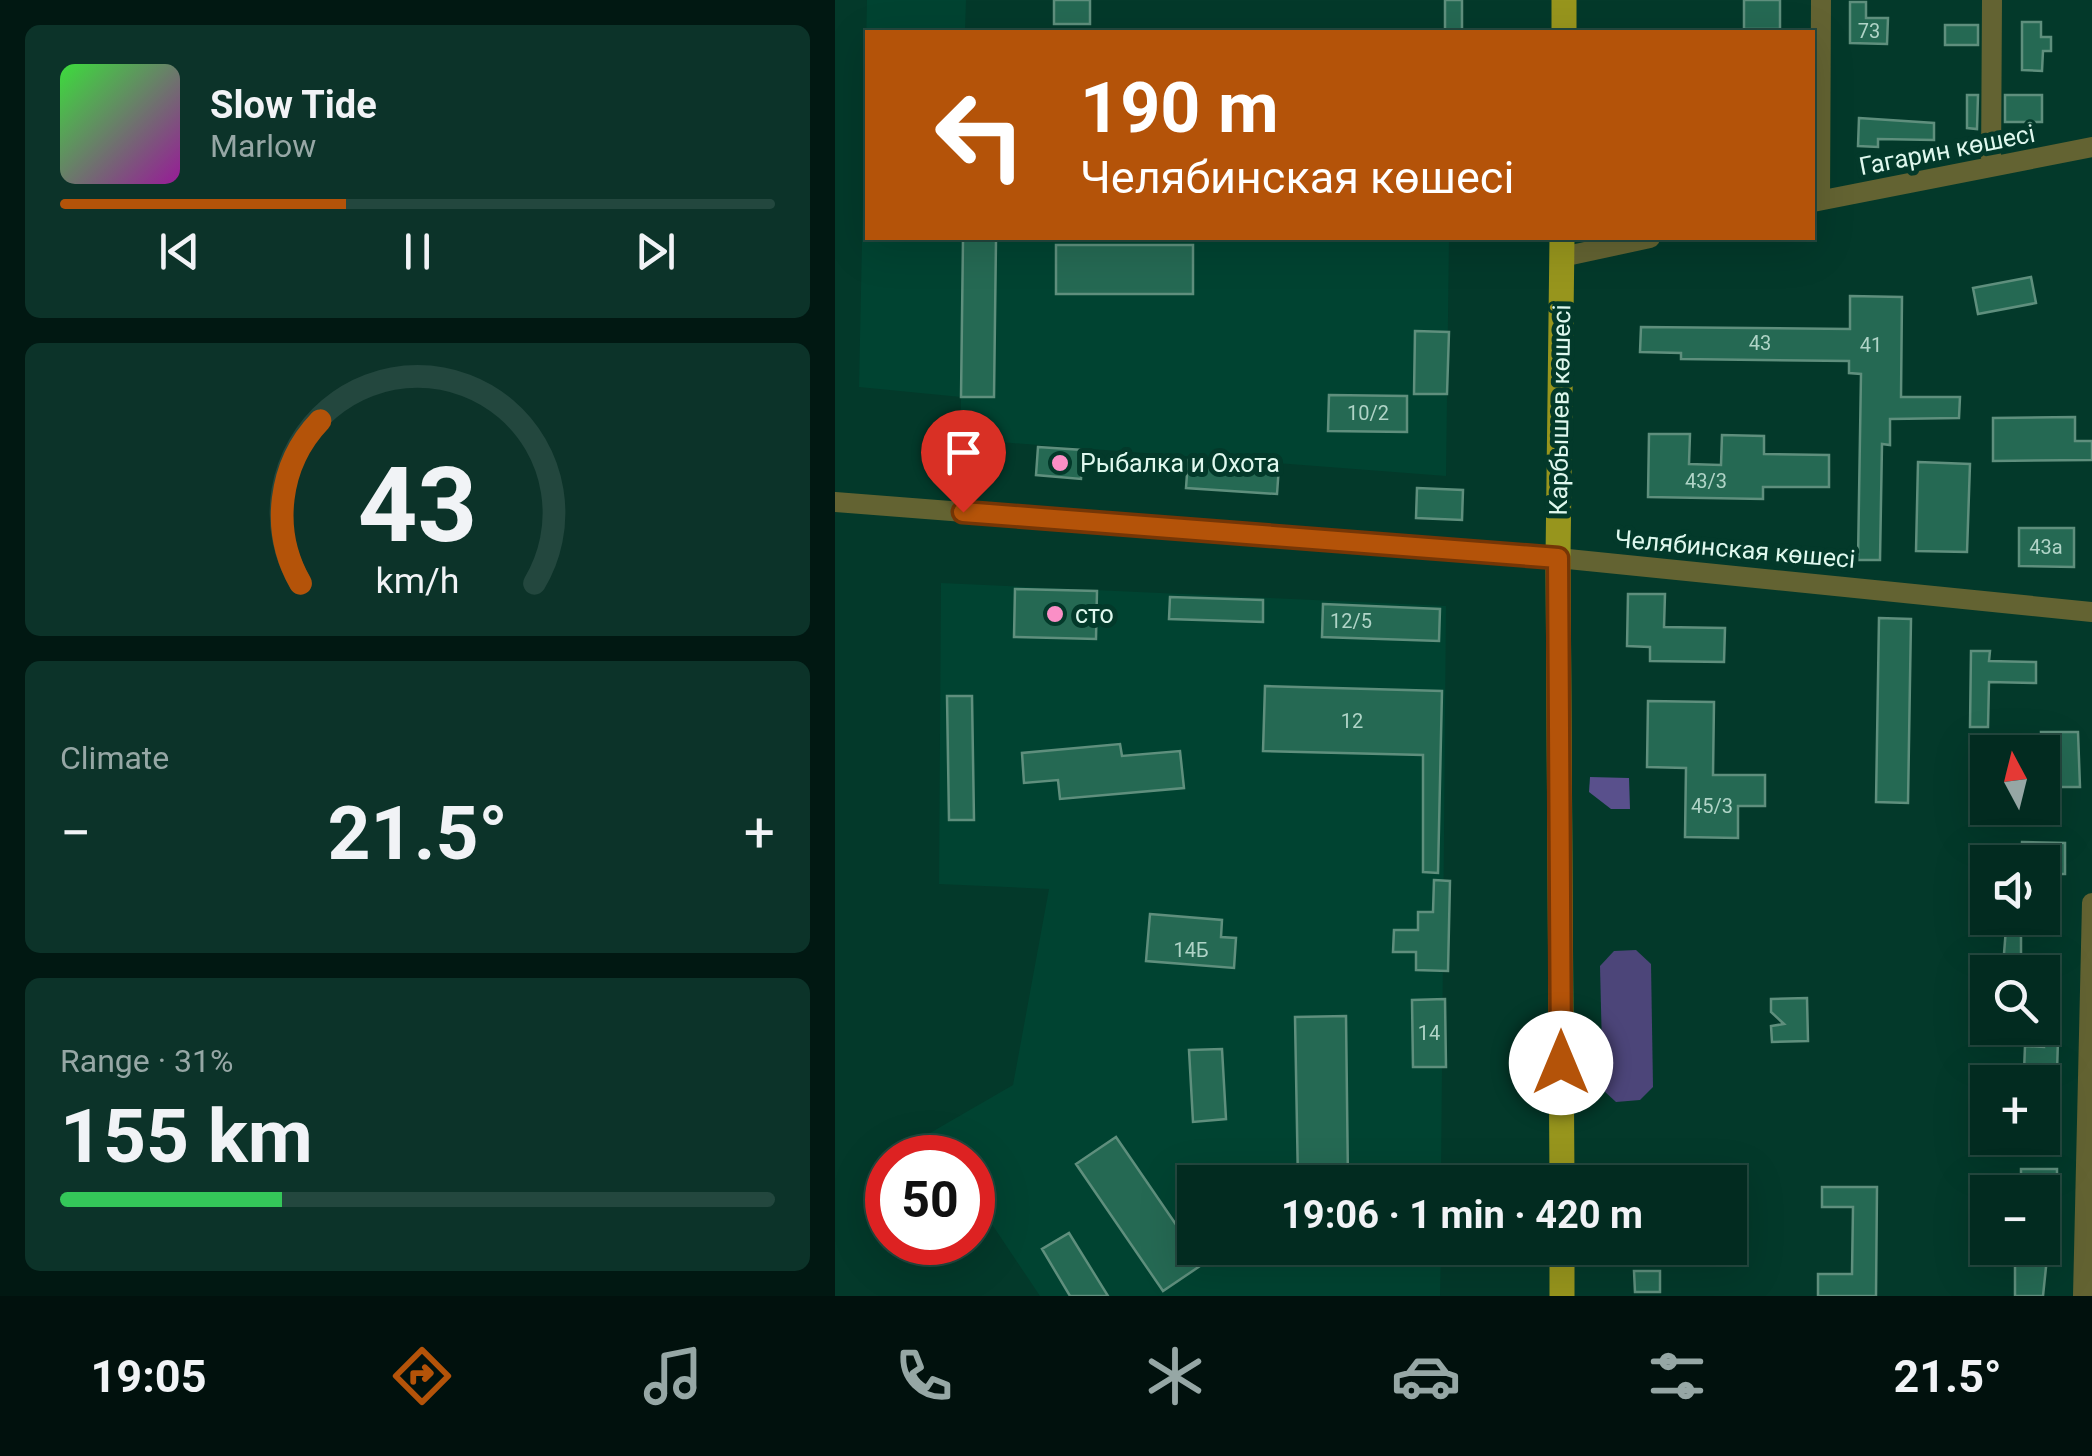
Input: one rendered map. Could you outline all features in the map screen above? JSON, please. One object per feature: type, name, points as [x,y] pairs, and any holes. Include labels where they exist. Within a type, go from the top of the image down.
[{"type":"main road","points":[[1564,0],[1564,30]]},
{"type":"main road","name":"Карбышев көшесі","points":[[1562,247],[1558,558],[1562,1165]]},
{"type":"main road","points":[[1562,1265],[1563,1296]]},
{"type":"street","points":[[1816,201],[1821,0]]},
{"type":"street","points":[[1991,167],[1992,0]]},
{"type":"street","name":"Гагарин көшесі","points":[[1816,201],[2092,148]]},
{"type":"street","points":[[1562,247],[1630,240]]},
{"type":"street","name":"Челябинская көшесі","points":[[835,502],[1558,558],[2092,612]]},
{"type":"street","points":[[2083,1296],[2092,903]]},
{"type":"shaded area","points":[[867,0],[966,0],[965,30],[866,30]]},
{"type":"shaded area","points":[[865,97],[865,240],[1449,240],[1446,476],[960,439],[961,397],[859,387]]},
{"type":"shaded area","points":[[941,583],[1446,606],[1441,1165],[1177,1165],[1177,1265],[1441,1265],[1440,1296],[1040,1296],[995,1229],[995,1135],[930,1133],[1013,1085],[1049,889],[939,884]]},
{"type":"shaded area","points":[[1590,777],[1629,778],[1630,809],[1611,809],[1589,792]]},
{"type":"shaded area","points":[[1636,950],[1651,964],[1653,1087],[1640,1100],[1616,1102],[1603,1090],[1600,966],[1614,951]]},
{"type":"building","points":[[1054,0],[1090,0],[1090,24],[1054,24]]},
{"type":"building","points":[[1445,0],[1462,0],[1462,30],[1445,30]]},
{"type":"building","points":[[1744,0],[1780,0],[1780,29],[1744,29]]},
{"type":"building","points":[[1850,2],[1866,2],[1866,18],[1888,18],[1887,44],[1850,43]]},
{"type":"building","points":[[2022,22],[2041,22],[2041,37],[2051,37],[2051,51],[2043,51],[2042,71],[2022,70]]},
{"type":"building","points":[[1945,25],[1978,25],[1978,45],[1945,45]]},
{"type":"building","points":[[1967,95],[1978,95],[1977,129],[1967,128]]},
{"type":"building","points":[[2005,95],[2042,95],[2042,122],[2005,122]]},
{"type":"building","points":[[1859,118],[1934,123],[1934,140],[1878,139],[1878,147],[1858,146]]},
{"type":"building","points":[[963,240],[996,240],[994,397],[961,397]]},
{"type":"building","points":[[1056,245],[1193,245],[1193,294],[1056,294]]},
{"type":"building","points":[[2031,277],[2036,303],[1978,314],[1973,288]]},
{"type":"building","points":[[1850,296],[1902,297],[1901,397],[1960,397],[1959,418],[1890,419],[1890,445],[1882,444],[1880,560],[1858,560],[1861,374],[1849,373],[1849,361],[1681,359],[1681,353],[1640,352],[1641,327],[1850,329]]},
{"type":"building","points":[[1415,331],[1449,332],[1447,394],[1414,394]]},
{"type":"building","points":[[1329,395],[1407,396],[1407,432],[1328,431]]},
{"type":"building","points":[[2075,417],[2075,441],[2092,441],[2092,460],[1993,461],[1993,418]]},
{"type":"building","points":[[1649,434],[1690,434],[1689,464],[1721,465],[1722,435],[1764,436],[1764,454],[1829,455],[1829,487],[1763,487],[1763,499],[1648,497]]},
{"type":"building","name":"Рыбалка и Охота","points":[[1038,447],[1083,450],[1081,479],[1036,475]]},
{"type":"building","points":[[1188,460],[1279,466],[1277,494],[1186,488]]},
{"type":"building","points":[[1918,462],[1970,464],[1967,552],[1916,551]]},
{"type":"building","points":[[1417,488],[1463,490],[1462,520],[1416,518]]},
{"type":"building","points":[[2019,528],[2074,528],[2074,567],[2019,566]]},
{"type":"building","name":"сто","points":[[1015,589],[1097,591],[1096,639],[1014,637]]},
{"type":"building","points":[[1628,594],[1665,594],[1664,627],[1725,628],[1724,662],[1650,661],[1650,647],[1627,646]]},
{"type":"building","points":[[1170,597],[1263,600],[1263,622],[1169,619]]},
{"type":"building","points":[[1323,604],[1440,609],[1439,641],[1322,637]]},
{"type":"building","points":[[1879,618],[1911,619],[1908,803],[1876,802]]},
{"type":"building","points":[[1971,651],[1990,651],[1989,661],[2036,662],[2036,683],[1989,682],[1988,727],[1970,727]]},
{"type":"building","points":[[1265,686],[1442,691],[1438,873],[1423,872],[1423,755],[1263,751]]},
{"type":"building","points":[[947,696],[972,696],[974,820],[949,820]]},
{"type":"building","points":[[1648,701],[1714,702],[1713,775],[1765,775],[1765,806],[1738,806],[1738,838],[1685,837],[1686,768],[1647,767]]},
{"type":"building","points":[[2078,732],[2080,787],[2060,787],[2060,735],[2041,735]]},
{"type":"building","points":[[1120,744],[1122,756],[1180,751],[1184,788],[1060,799],[1058,780],[1024,783],[1022,753]]},
{"type":"building","points":[[2065,843],[2065,874],[2060,874],[2060,845],[2022,845]]},
{"type":"building","points":[[1434,880],[1450,881],[1448,971],[1416,970],[1416,952],[1393,952],[1394,930],[1418,930],[1418,912],[1433,912]]},
{"type":"building","points":[[1150,914],[1222,920],[1221,937],[1236,938],[1234,968],[1146,961]]},
{"type":"building","points":[[2005,935],[2021,935],[2021,955],[2004,955]]},
{"type":"building","points":[[1807,998],[1808,1041],[1772,1042],[1771,1026],[1784,1024],[1771,1012],[1771,999]]},
{"type":"building","points":[[1445,999],[1446,1067],[1413,1067],[1412,1000]]},
{"type":"building","points":[[1346,1016],[1348,1165],[1298,1165],[1295,1017]]},
{"type":"building","points":[[2058,1045],[2057,1065],[2024,1065],[2025,1046]]},
{"type":"building","points":[[1222,1049],[1226,1119],[1193,1122],[1189,1050]]},
{"type":"building","points":[[1116,1137],[1177,1226],[1177,1265],[1202,1265],[1163,1291],[1076,1164]]},
{"type":"building","points":[[2021,1169],[2057,1169],[2057,1175],[2021,1175]]},
{"type":"building","points":[[1822,1187],[1877,1187],[1876,1296],[1818,1296],[1818,1274],[1852,1274],[1853,1207],[1822,1207]]},
{"type":"building","points":[[1069,1233],[1108,1296],[1070,1296],[1042,1249]]},
{"type":"building","points":[[2015,1265],[2046,1265],[2043,1296],[2015,1296]]},
{"type":"building","points":[[1634,1271],[1660,1271],[1660,1292],[1635,1292]]},
{"type":"place","name":"Рыбалка и Охота","points":[[1060,463]]},
{"type":"place","name":"сто","points":[[1055,614]]},
{"type":"route","points":[[963,512],[1558,558],[1561,1063]]}]
